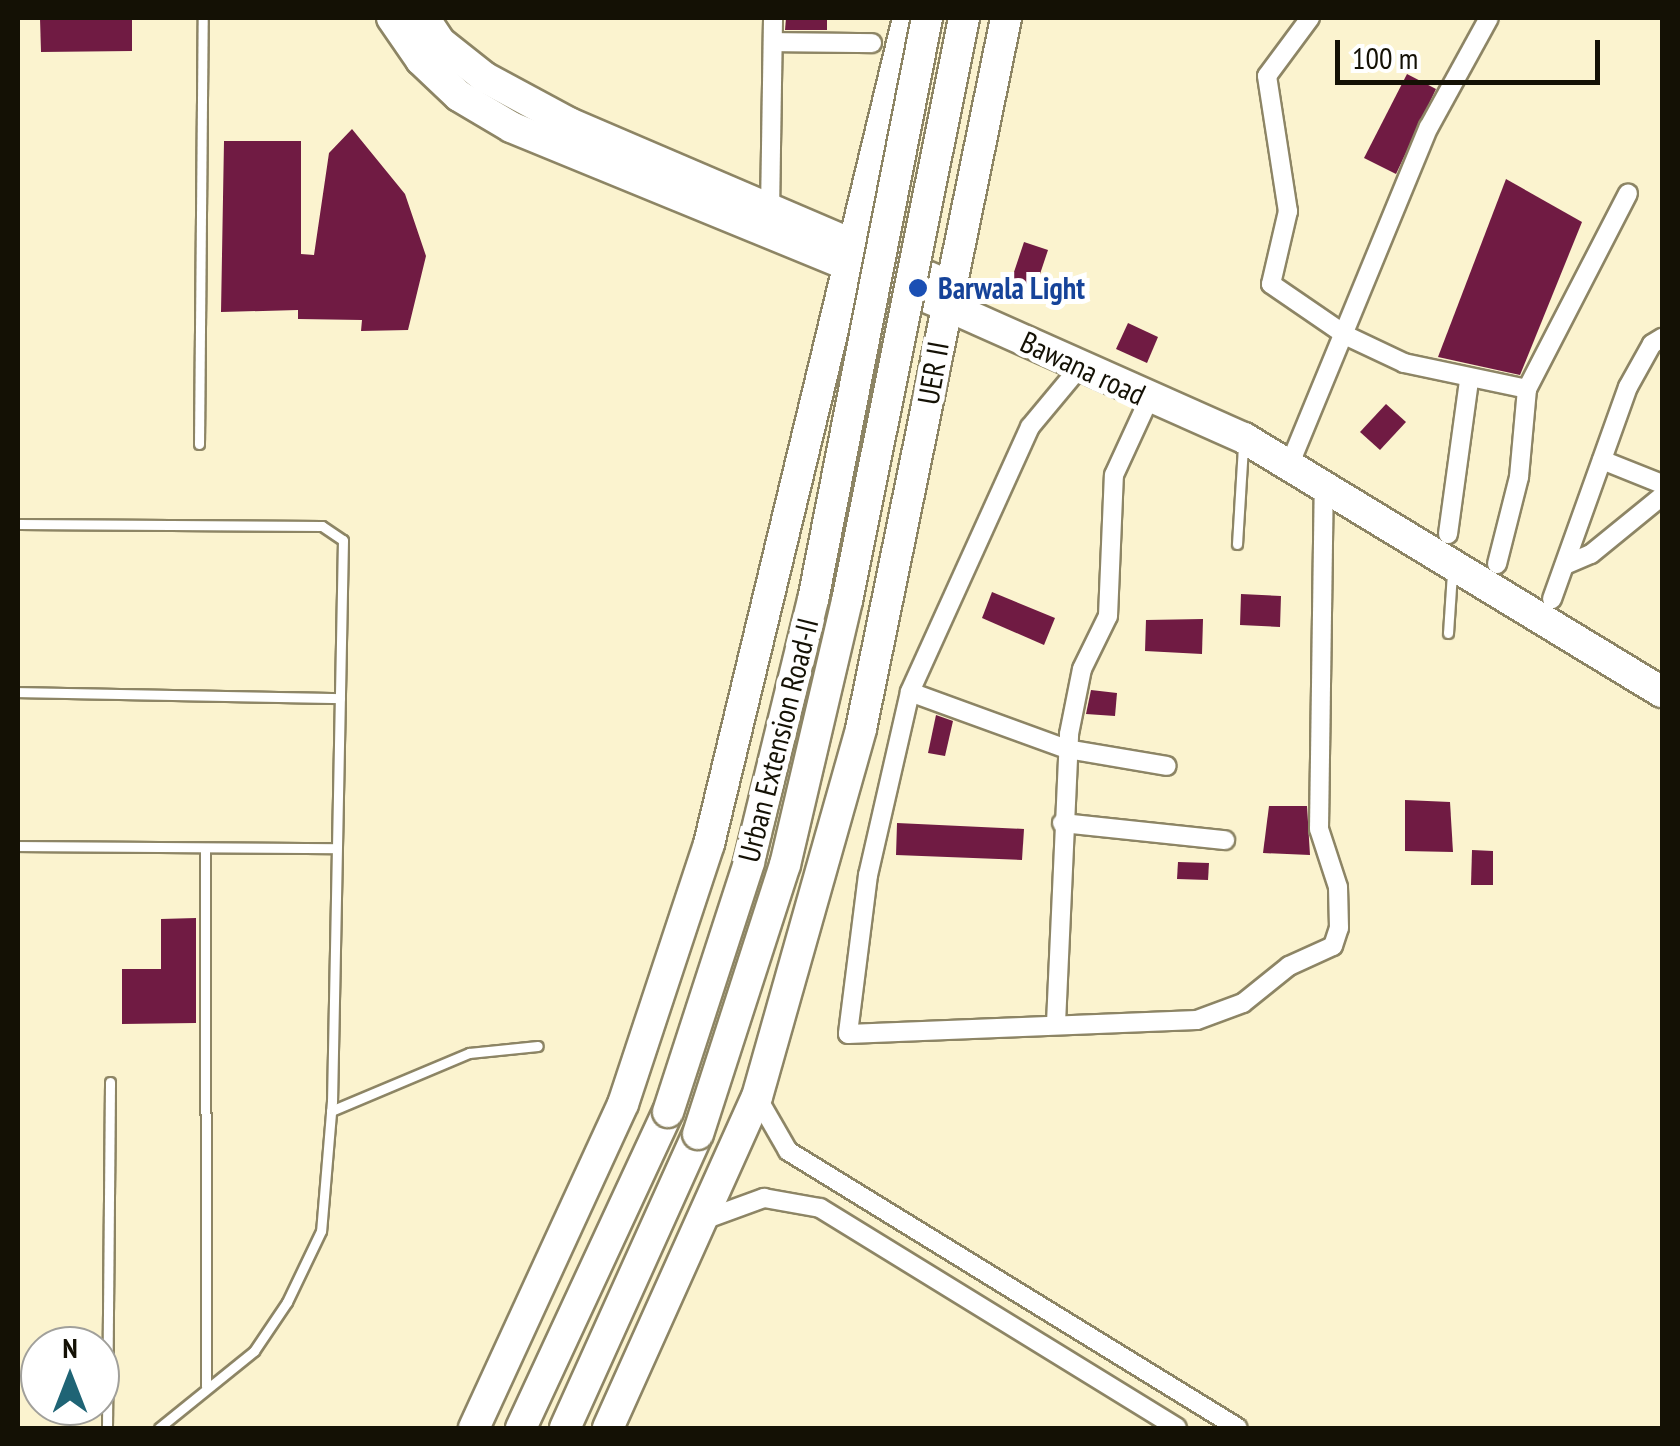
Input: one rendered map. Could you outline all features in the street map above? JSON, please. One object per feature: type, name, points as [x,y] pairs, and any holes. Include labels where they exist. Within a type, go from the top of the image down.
[{"type":"main road","name":"Bawana road","points":[[392,18],[421,60],[458,96],[497,119],[947,295],[1294,453],[1450,547],[1662,692]]},
{"type":"main road","name":"Bawana road","points":[[424,18],[440,42],[498,86],[770,211],[853,259]]},
{"type":"main road","points":[[474,1428],[624,1104],[702,863],[818,372],[853,259],[908,18]]},
{"type":"main road","name":"Urban Extension Road-II","points":[[521,1428],[668,1112],[749,862],[813,600],[927,18]]},
{"type":"main road","name":"Urban Extension Road-II","points":[[565,1428],[698,1134],[794,828],[847,601],[964,18]]},
{"type":"main road","name":"UER II","points":[[608,1428],[708,1218],[758,1097],[862,729],[1006,18]]},
{"type":"main road","name":"Bawana road","points":[[947,295],[1080,367],[1149,399],[1244,438],[1294,453],[1324,481],[1450,547],[1498,564],[1662,668]]},
{"type":"street","points":[[770,211],[773,18]]},
{"type":"street","points":[[1310,18],[1267,76],[1288,212],[1271,284],[1347,336],[1404,364],[1527,389]]},
{"type":"street","points":[[1294,453],[1347,336],[1429,126],[1489,18]]},
{"type":"street","points":[[773,42],[872,43]]},
{"type":"street","points":[[1498,564],[1519,477],[1527,389],[1628,193]]},
{"type":"street","points":[[1552,599],[1628,386],[1652,344],[1662,338]]},
{"type":"street","points":[[1080,367],[1030,427],[910,692],[868,875],[848,1034],[1210,1016],[1243,1002],[1289,966],[1324,952],[1338,938],[1336,877],[1318,830],[1324,481]]},
{"type":"street","points":[[1450,547],[1469,380]]},
{"type":"street","points":[[1056,1023],[1067,749],[1079,679],[1108,616],[1114,475],[1149,399]]},
{"type":"street","points":[[1602,460],[1662,484]]},
{"type":"street","points":[[1565,565],[1590,554],[1662,496]]},
{"type":"street","points":[[910,692],[1067,749],[1167,766]]},
{"type":"street","points":[[1062,823],[1225,840]]},
{"type":"street","points":[[758,1097],[788,1151],[1238,1428]]},
{"type":"street","points":[[708,1218],[764,1198],[820,1208],[1177,1428]]},
{"type":"lane","points":[[199,444],[203,18]]},
{"type":"lane","points":[[1237,544],[1244,438]]},
{"type":"lane","points":[[18,524],[332,528],[344,550],[331,1111],[317,1242],[262,1341],[159,1428]]},
{"type":"lane","points":[[1448,632],[1450,547]]},
{"type":"lane","points":[[18,692],[340,698]]},
{"type":"lane","points":[[18,846],[336,848]]},
{"type":"lane","points":[[205,849],[206,1386]]},
{"type":"lane","points":[[331,1111],[468,1053],[538,1046]]},
{"type":"lane","points":[[107,1428],[110,1082]]},
{"type":"building","points":[[40,18],[132,18],[132,51],[41,52]]},
{"type":"building","points":[[786,18],[827,18],[827,30],[785,30]]},
{"type":"building","points":[[1407,74],[1436,89],[1396,174],[1364,158]]},
{"type":"building","points":[[352,129],[405,194],[426,256],[408,330],[361,331],[362,320],[298,319],[298,310],[221,312],[224,141],[301,141],[301,254],[314,255],[329,153]]},
{"type":"building","points":[[1506,179],[1582,222],[1520,375],[1438,357]]},
{"type":"building","points":[[1024,242],[1048,250],[1030,304],[1006,296]]},
{"type":"building","points":[[1128,323],[1158,337],[1147,363],[1116,349]]},
{"type":"building","points":[[1386,404],[1406,422],[1380,450],[1360,432]]},
{"type":"building","points":[[992,592],[1055,618],[1044,645],[982,618]]},
{"type":"building","points":[[1241,594],[1281,596],[1280,627],[1240,625]]},
{"type":"building","points":[[1203,619],[1202,654],[1145,651],[1146,620]]},
{"type":"building","points":[[1091,690],[1117,693],[1115,716],[1086,714]]},
{"type":"building","points":[[936,715],[953,721],[945,756],[928,753]]},
{"type":"building","points":[[1405,800],[1450,802],[1453,852],[1405,851]]},
{"type":"building","points":[[1269,806],[1307,806],[1310,855],[1263,853]]},
{"type":"building","points":[[897,823],[1024,829],[1022,860],[896,855]]},
{"type":"building","points":[[1472,850],[1493,851],[1493,885],[1471,885]]},
{"type":"building","points":[[1178,862],[1209,863],[1208,880],[1177,879]]},
{"type":"building","points":[[196,918],[196,1023],[122,1024],[122,969],[161,969],[161,919]]},
{"type":"place","name":"Barwala Light","points":[[918,288]]}]
